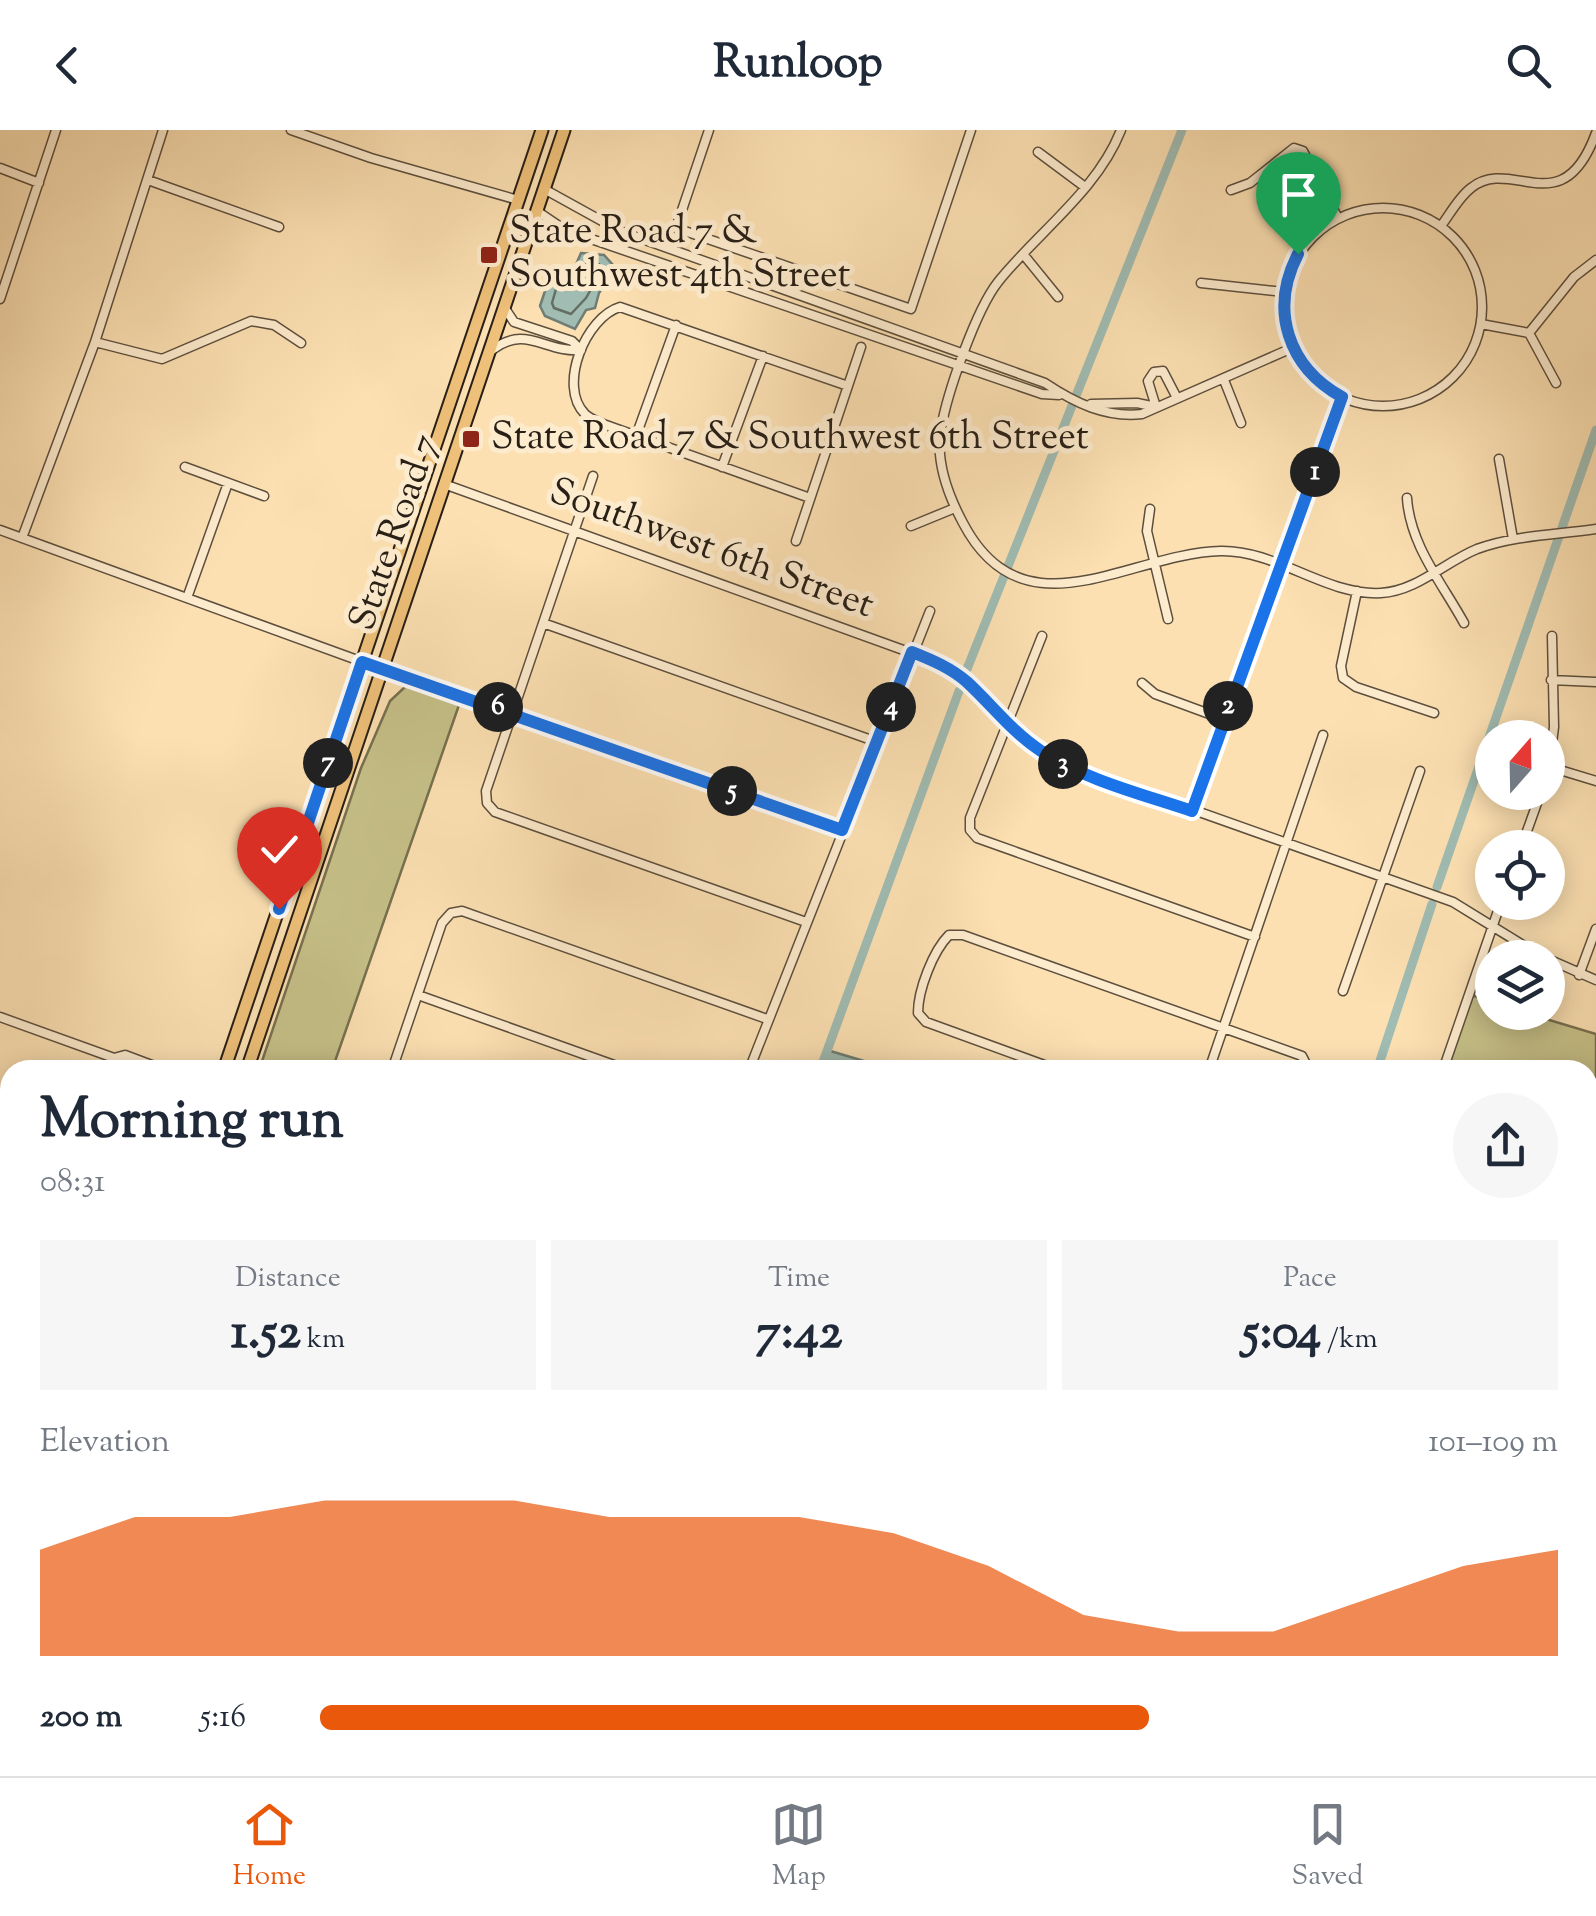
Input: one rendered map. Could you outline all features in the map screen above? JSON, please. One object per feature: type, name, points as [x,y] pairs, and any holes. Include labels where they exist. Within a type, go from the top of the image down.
[{"type":"main road","name":"State Road 7","points":[[230,1060],[542,130]]},
{"type":"main road","name":"State Road 7","points":[[250,1060],[564,130]]},
{"type":"main road","points":[[531,161],[530,192],[536,210]]},
{"type":"main road","points":[[518,200],[524,209],[527,241]]},
{"type":"main road","points":[[436,444],[436,470],[444,484]]},
{"type":"street","points":[[0,299],[56,130]]},
{"type":"street","points":[[22,538],[95,342],[163,130]]},
{"type":"street","points":[[291,130],[371,158],[518,200]]},
{"type":"street","points":[[709,130],[676,228],[911,309],[972,130]]},
{"type":"street","points":[[1122,130],[1109,156],[1084,187],[990,293],[945,412],[939,443],[943,475],[974,544],[995,565],[1040,583],[1071,584],[1203,553],[1233,551],[1358,591],[1394,591],[1474,550],[1514,539],[1596,529]]},
{"type":"street","points":[[1441,226],[1467,192],[1480,183],[1548,183],[1570,175],[1586,156],[1595,131]]},
{"type":"street","points":[[1230,190],[1250,183],[1294,148],[1303,151],[1338,218]]},
{"type":"street","points":[[1038,152],[1084,187]]},
{"type":"street","points":[[0,168],[39,183]]},
{"type":"street","points":[[148,180],[279,228]]},
{"type":"street","points":[[544,190],[620,231],[1045,383],[1117,416],[1142,414],[1292,348]]},
{"type":"street","points":[[1364,209],[1417,213],[1441,226],[1461,245],[1476,270],[1482,297],[1481,324],[1464,366],[1430,395],[1386,406],[1342,397],[1313,377],[1292,348],[1286,330],[1284,292],[1298,254],[1316,233],[1338,218],[1364,209]]},
{"type":"street","points":[[536,210],[565,230],[1042,394],[1064,395]]},
{"type":"street","points":[[1024,254],[1058,297]]},
{"type":"street","points":[[1530,333],[1574,277],[1596,260]]},
{"type":"street","points":[[1200,284],[1284,292]]},
{"type":"street","points":[[504,307],[514,322],[572,341],[581,350]]},
{"type":"street","points":[[810,498],[586,415],[579,404],[576,365],[581,350],[600,318],[620,307],[848,386]]},
{"type":"street","points":[[95,342],[162,359],[251,321],[274,325],[301,343]]},
{"type":"street","points":[[1481,324],[1530,333]]},
{"type":"street","points":[[636,436],[676,325]]},
{"type":"street","points":[[899,344],[902,332]]},
{"type":"street","points":[[1530,333],[1556,383]]},
{"type":"street","points":[[489,352],[512,338],[525,338],[566,351],[581,350]]},
{"type":"street","points":[[796,541],[861,347]]},
{"type":"street","points":[[722,466],[763,356]]},
{"type":"street","points":[[1156,407],[1148,382],[1154,372],[1168,375],[1177,398]]},
{"type":"street","points":[[1224,380],[1241,423]]},
{"type":"street","points":[[1192,811],[1342,397]]},
{"type":"street","points":[[1498,459],[1514,539]]},
{"type":"street","points":[[185,467],[264,496]]},
{"type":"street","points":[[593,476],[486,791],[488,803],[495,812],[806,922]]},
{"type":"street","points":[[187,598],[228,483]]},
{"type":"street","name":"Southwest 6th Street","points":[[444,484],[942,664],[965,680],[1039,750],[1064,764],[1453,902],[1517,940]]},
{"type":"street","points":[[1407,498],[1408,519],[1416,539],[1464,623]]},
{"type":"street","points":[[911,526],[955,508]]},
{"type":"street","points":[[1150,509],[1147,531],[1168,619]]},
{"type":"street","points":[[0,530],[842,830]]},
{"type":"street","points":[[1358,591],[1341,666],[1343,678],[1356,687],[1434,713]]},
{"type":"street","points":[[753,1060],[930,612]]},
{"type":"street","points":[[543,623],[876,742]]},
{"type":"street","points":[[1042,636],[970,818],[970,830],[977,838],[1255,938]]},
{"type":"street","points":[[1552,636],[1554,720]]},
{"type":"street","points":[[1551,680],[1596,682]]},
{"type":"street","points":[[1142,682],[1155,694],[1223,720]]},
{"type":"street","points":[[1213,1060],[1323,735]]},
{"type":"street","points":[[1343,991],[1420,770]]},
{"type":"street","points":[[1565,774],[1596,781]]},
{"type":"street","points":[[395,1060],[442,923],[462,910],[767,1019]]},
{"type":"street","points":[[1446,1060],[1495,920]]},
{"type":"street","points":[[1579,975],[1596,929]]},
{"type":"street","points":[[1030,1060],[926,1022],[918,1013],[918,1002],[935,958],[949,934],[962,935],[1305,1060]]},
{"type":"street","name":"Southwest 6th Street","points":[[1565,968],[1596,980]]},
{"type":"street","points":[[418,995],[600,1060]]},
{"type":"street","points":[[0,1017],[114,1058],[136,1060]]},
{"type":"shaded area","points":[[406,686],[459,705],[335,1060],[262,1060],[361,768],[390,701]]},
{"type":"shaded area","points":[[1471,995],[1475,996],[1475,1030],[1565,1030],[1565,1025],[1596,1034],[1596,1060],[1448,1060]]},
{"type":"water","points":[[581,253],[604,255],[613,265],[595,308],[586,310],[575,329],[545,316],[540,306],[550,276],[571,276]]},
{"type":"water","points":[[827,1050],[860,1060],[824,1060]]},
{"type":"waterway","points":[[967,669],[1182,130]]},
{"type":"waterway","points":[[1437,887],[1596,430]]},
{"type":"waterway","points":[[824,1060],[959,691]]},
{"type":"waterway","points":[[1380,1060],[1432,904]]},
{"type":"place","name":"State Road 7 & Southwest 4th Street","points":[[489,255]]},
{"type":"place","name":"State Road 7 & Southwest 6th Street","points":[[471,439]]},
{"type":"route","points":[[279,909],[362,662],[842,830],[912,652],[942,664],[965,680],[1039,750],[1094,776],[1192,811],[1342,397],[1326,388],[1301,363],[1286,330],[1284,292],[1298,254]]}]
